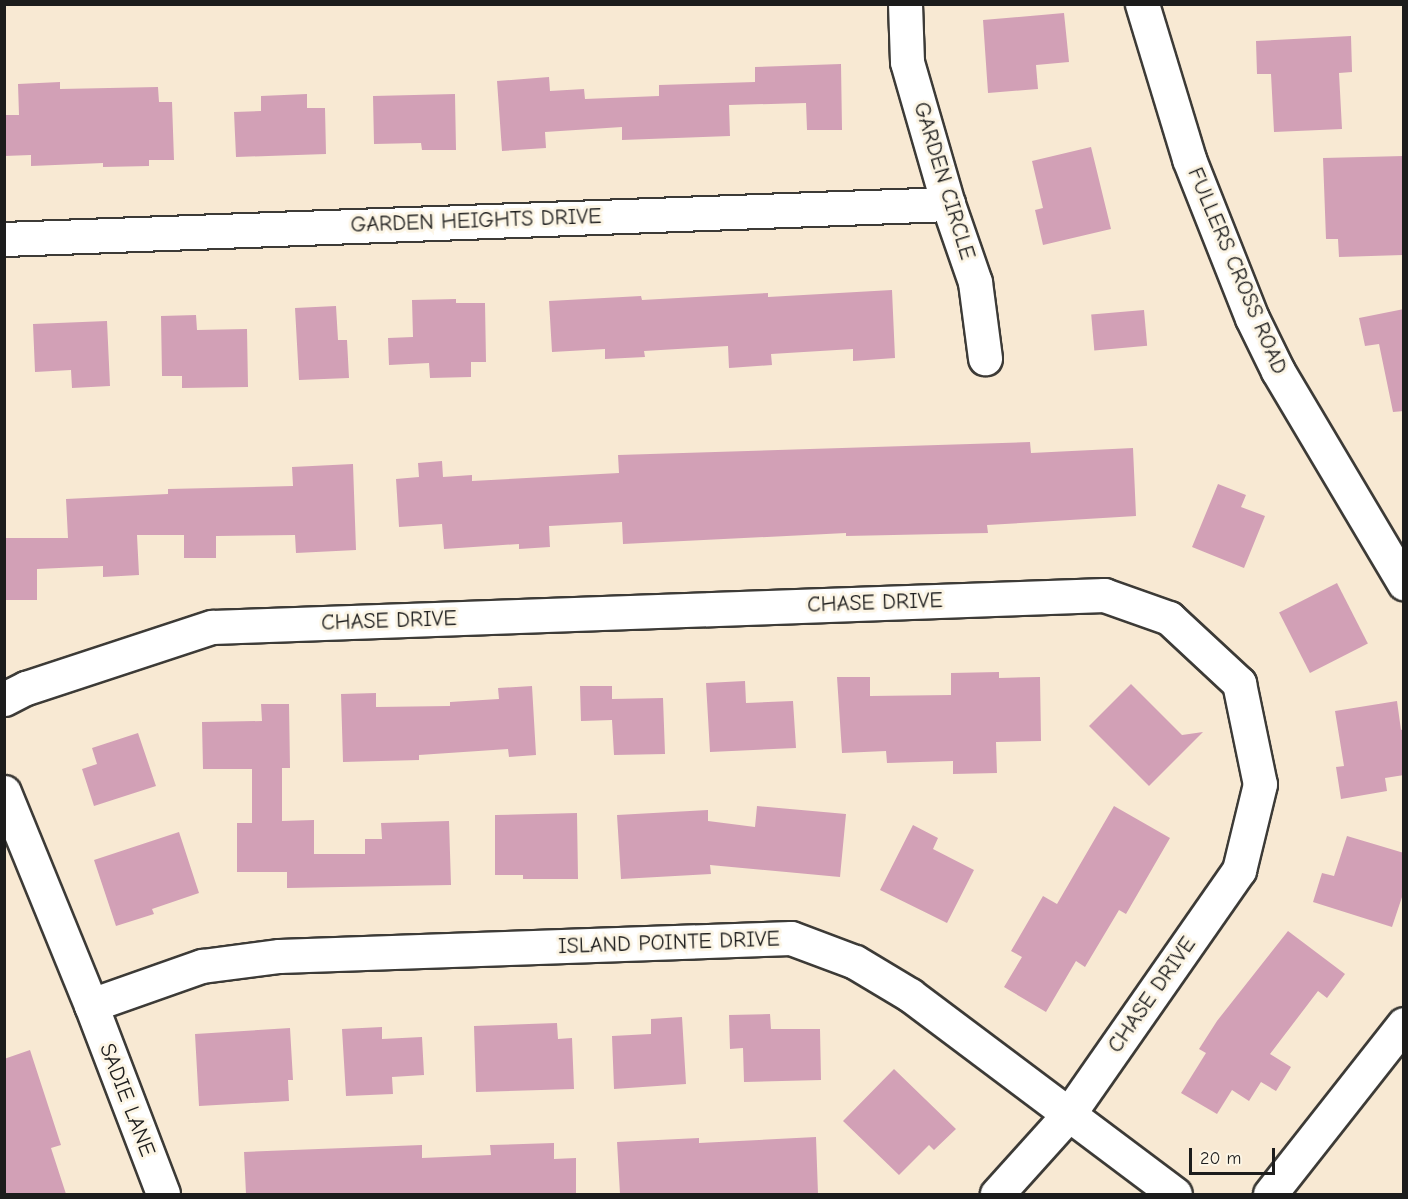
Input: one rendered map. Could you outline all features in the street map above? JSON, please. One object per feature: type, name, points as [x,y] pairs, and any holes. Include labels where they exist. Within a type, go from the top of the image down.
[{"type":"street","name":"GARDEN CIRCLE","points":[[904,4],[907,62],[948,204],[975,282],[985,358]]},
{"type":"street","name":"FULLERS CROSS ROAD","points":[[1142,4],[1189,159],[1252,318],[1278,370],[1404,583]]},
{"type":"street","name":"GARDEN HEIGHTS DRIVE","points":[[4,239],[948,204]]},
{"type":"street","name":"CHASE DRIVE","points":[[4,699],[26,688],[212,627],[1104,595],[1169,618],[1239,683],[1260,784],[1239,870],[1069,1114]]},
{"type":"street","points":[[4,792],[91,1005]]},
{"type":"street","name":"ISLAND POINTE DRIVE","points":[[91,1005],[202,966],[279,956],[791,938],[855,962],[910,995],[1175,1194]]},
{"type":"street","name":"SADIE LANE","points":[[91,1005],[163,1194]]},
{"type":"street","points":[[1270,1194],[1404,1024]]},
{"type":"street","points":[[997,1194],[1069,1114]]},
{"type":"building","points":[[1064,13],[1069,62],[1036,65],[1038,89],[988,93],[983,20]]},
{"type":"building","points":[[1351,36],[1352,72],[1339,73],[1342,129],[1274,132],[1271,74],[1257,74],[1256,41]]},
{"type":"building","points":[[841,64],[842,130],[807,130],[806,103],[729,105],[730,136],[622,140],[622,127],[545,132],[546,148],[502,151],[497,81],[549,77],[550,91],[584,89],[585,99],[659,96],[659,85],[755,82],[755,67]]},
{"type":"building","points":[[60,82],[60,89],[158,87],[159,102],[172,102],[174,160],[149,160],[149,166],[103,167],[103,163],[31,166],[31,155],[4,156],[4,115],[19,115],[18,84]]},
{"type":"building","points":[[307,94],[307,108],[325,108],[326,154],[236,157],[234,112],[261,111],[261,96]]},
{"type":"building","points":[[455,94],[456,150],[422,150],[421,143],[374,144],[373,96]]},
{"type":"building","points":[[1091,147],[1111,229],[1043,245],[1035,210],[1043,208],[1032,161]]},
{"type":"building","points":[[1404,156],[1403,255],[1339,257],[1338,239],[1326,239],[1323,158]]},
{"type":"building","points":[[892,290],[895,358],[853,361],[853,349],[771,354],[772,365],[729,368],[728,346],[644,351],[645,357],[605,359],[605,349],[552,352],[549,301],[641,296],[642,300],[768,293],[768,297]]},
{"type":"building","points":[[456,299],[456,303],[485,303],[486,362],[471,362],[471,377],[430,378],[429,363],[389,365],[388,338],[413,337],[412,300]]},
{"type":"building","points":[[336,306],[338,340],[347,340],[349,378],[299,380],[295,308]]},
{"type":"building","points":[[1404,309],[1404,411],[1393,412],[1379,344],[1365,346],[1359,318]]},
{"type":"building","points":[[1144,310],[1147,346],[1094,350],[1091,315]]},
{"type":"building","points":[[196,315],[197,330],[247,329],[248,387],[182,388],[182,376],[162,376],[161,316]]},
{"type":"building","points":[[107,321],[110,386],[72,388],[71,370],[35,372],[33,324]]},
{"type":"building","points":[[1030,442],[1031,453],[1133,448],[1136,516],[987,525],[988,533],[846,536],[846,533],[623,544],[622,522],[549,526],[550,547],[519,549],[519,544],[444,549],[442,524],[399,527],[396,479],[419,477],[418,463],[442,461],[443,477],[472,475],[472,481],[619,473],[618,455]]},
{"type":"building","points":[[353,464],[356,550],[296,553],[295,535],[216,536],[216,558],[184,558],[184,535],[137,535],[139,575],[103,577],[103,566],[37,569],[37,600],[4,600],[4,538],[68,538],[66,499],[168,494],[168,489],[293,486],[292,467]]},
{"type":"building","points":[[1218,484],[1246,495],[1241,507],[1265,516],[1244,568],[1192,547]]},
{"type":"building","points":[[1337,583],[1368,644],[1310,673],[1279,613]]},
{"type":"building","points":[[999,672],[999,678],[1040,677],[1041,741],[996,742],[997,773],[953,774],[953,761],[887,763],[886,751],[842,753],[837,677],[870,677],[870,696],[951,695],[951,673]]},
{"type":"building","points":[[745,681],[746,703],[793,701],[796,748],[710,752],[706,683]]},
{"type":"building","points":[[1131,684],[1182,735],[1203,732],[1149,786],[1089,726]]},
{"type":"building","points":[[532,686],[536,755],[509,757],[508,749],[419,755],[419,760],[343,762],[341,694],[376,693],[376,707],[450,706],[450,702],[499,699],[498,688]]},
{"type":"building","points":[[580,686],[612,686],[612,699],[663,698],[665,754],[614,755],[612,720],[581,721]]},
{"type":"building","points":[[1397,701],[1401,730],[1404,729],[1404,775],[1385,778],[1387,791],[1341,799],[1336,767],[1344,766],[1335,711]]},
{"type":"building","points":[[261,704],[289,704],[290,768],[282,768],[282,821],[314,820],[314,854],[365,854],[365,839],[382,839],[381,823],[449,821],[451,885],[287,888],[287,872],[237,872],[237,823],[252,823],[252,769],[203,769],[202,722],[262,721]]},
{"type":"building","points":[[138,733],[156,786],[94,806],[82,769],[97,764],[92,748]]},
{"type":"building","points":[[757,806],[846,814],[840,877],[710,865],[711,874],[621,879],[617,815],[708,810],[708,821],[755,827]]},
{"type":"building","points":[[1114,806],[1170,838],[1126,914],[1119,910],[1085,967],[1076,961],[1046,1012],[1004,987],[1022,957],[1011,951],[1043,896],[1057,904]]},
{"type":"building","points":[[577,813],[578,879],[523,879],[523,875],[495,875],[495,815]]},
{"type":"building","points":[[913,825],[938,838],[933,849],[974,870],[947,923],[880,890]]},
{"type":"building","points":[[179,832],[199,893],[152,909],[154,914],[116,926],[94,860]]},
{"type":"building","points":[[1347,836],[1404,853],[1404,891],[1392,927],[1313,902],[1322,873],[1334,876]]},
{"type":"building","points":[[1288,931],[1345,974],[1327,998],[1318,991],[1270,1054],[1291,1067],[1276,1091],[1261,1082],[1249,1101],[1232,1090],[1217,1114],[1181,1093],[1206,1053],[1199,1049],[1217,1021]]},
{"type":"building","points":[[770,1014],[771,1029],[820,1029],[821,1080],[744,1082],[743,1048],[730,1049],[729,1015]]},
{"type":"building","points":[[682,1017],[686,1084],[614,1089],[612,1036],[651,1034],[651,1019]]},
{"type":"building","points":[[557,1023],[558,1039],[572,1038],[574,1089],[476,1092],[474,1026]]},
{"type":"building","points":[[382,1027],[382,1039],[422,1037],[424,1075],[392,1077],[393,1094],[346,1096],[342,1029]]},
{"type":"building","points":[[290,1028],[293,1080],[288,1080],[289,1101],[199,1106],[195,1034]]},
{"type":"building","points":[[30,1050],[61,1145],[51,1148],[66,1194],[4,1194],[4,1059]]},
{"type":"building","points":[[894,1069],[956,1129],[934,1150],[929,1145],[899,1175],[843,1121]]},
{"type":"building","points":[[816,1137],[818,1194],[620,1194],[617,1142],[699,1138],[699,1143]]},
{"type":"building","points":[[554,1143],[554,1159],[576,1158],[576,1194],[246,1194],[244,1152],[422,1145],[422,1158],[491,1155],[490,1145]]}]
